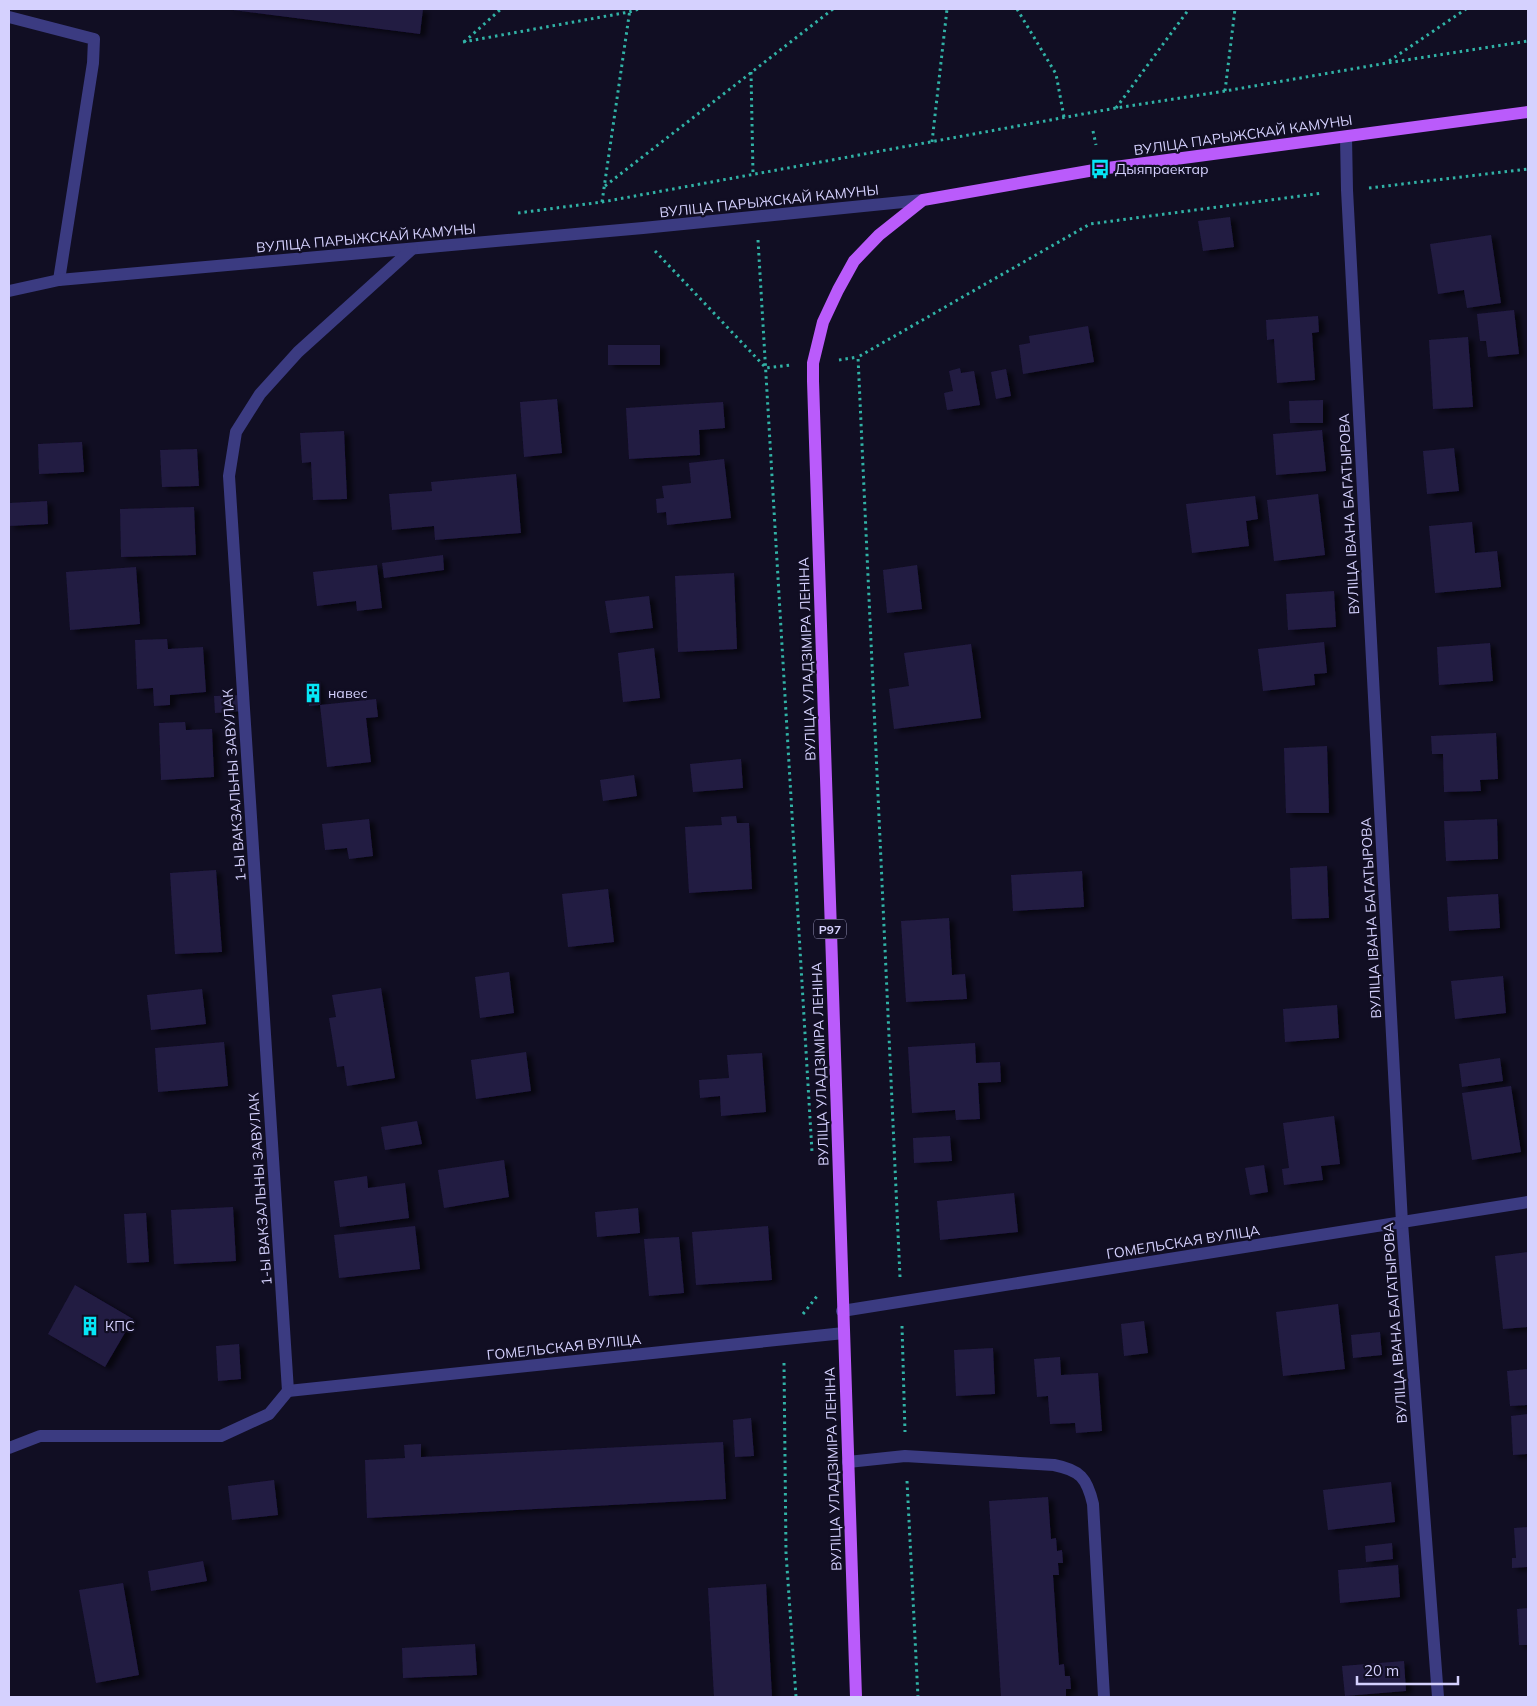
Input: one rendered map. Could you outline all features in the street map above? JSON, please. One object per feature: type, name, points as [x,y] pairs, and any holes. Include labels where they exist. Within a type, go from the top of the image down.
[{"type":"main road","name":"ВУЛІЦА ПАРЫЖСКАЙ КАМУНЫ","points":[[923,200],[1100,169],[1528,112]]},
{"type":"main road","name":"ВУЛІЦА УЛАДЗІМІРА ЛЕНІНА","points":[[856,1697],[842,1311],[813,363],[823,322],[854,261],[879,235],[923,200]]},
{"type":"street","points":[[12,15],[94,39],[59,280]]},
{"type":"street","name":"ВУЛІЦА ІВАНА БАГАТЫРОВА","points":[[1346,137],[1347,190],[1402,1223],[1438,1697]]},
{"type":"street","name":"ВУЛІЦА ПАРЫЖСКАЙ КАМУНЫ","points":[[9,290],[59,280],[643,228],[923,200]]},
{"type":"street","name":"1-Ы ВАКЗАЛЬНЫ ЗАВУЛАК","points":[[288,1391],[229,476],[236,432],[260,394],[298,352],[412,249]]},
{"type":"street","name":"ГОМЕЛЬСКАЯ ВУЛІЦА","points":[[842,1311],[1528,1202]]},
{"type":"street","name":"ГОМЕЛЬСКАЯ ВУЛІЦА","points":[[288,1391],[844,1333]]},
{"type":"street","points":[[9,1448],[40,1436],[221,1436],[269,1414],[288,1391]]},
{"type":"street","points":[[848,1462],[906,1456],[1054,1465],[1068,1468],[1085,1480],[1090,1490],[1093,1504],[1104,1697]]},
{"type":"path","points":[[501,9],[463,42],[639,9]]},
{"type":"path","points":[[605,186],[833,9]]},
{"type":"path","points":[[932,142],[947,9]]},
{"type":"path","points":[[1017,9],[1056,74],[1064,118]]},
{"type":"path","points":[[1116,108],[1190,9]]},
{"type":"path","points":[[1225,91],[1235,9]]},
{"type":"path","points":[[1387,63],[1466,9]]},
{"type":"path","points":[[602,202],[629,10]]},
{"type":"path","points":[[508,214],[602,202],[1116,108],[1528,41]]},
{"type":"path","points":[[751,72],[753,174]]},
{"type":"path","points":[[918,1697],[858,357],[1090,224],[1347,190],[1528,169]]},
{"type":"path","points":[[757,216],[812,1152]]},
{"type":"path","points":[[652,249],[766,368]]},
{"type":"path","points":[[796,1697],[786,1553],[784,1340],[820,1292]]},
{"type":"building","points":[[225,9],[423,9],[420,34]]},
{"type":"building","points":[[1230,217],[1234,247],[1203,251],[1198,221]]},
{"type":"building","points":[[1491,235],[1501,303],[1467,308],[1464,290],[1438,294],[1430,244]]},
{"type":"building","points":[[1514,310],[1519,354],[1488,357],[1486,341],[1480,341],[1477,314]]},
{"type":"building","points":[[1318,316],[1319,332],[1312,333],[1315,380],[1277,383],[1274,339],[1267,340],[1266,320]]},
{"type":"building","points":[[1088,326],[1094,362],[1023,374],[1019,345],[1030,343],[1029,336]]},
{"type":"building","points":[[1468,337],[1473,407],[1433,409],[1429,340]]},
{"type":"building","points":[[608,345],[660,345],[660,365],[608,365]]},
{"type":"building","points":[[960,368],[961,373],[974,371],[980,405],[947,410],[944,393],[953,391],[949,371]]},
{"type":"building","points":[[1006,369],[1011,396],[996,399],[991,372]]},
{"type":"building","points":[[557,399],[562,453],[524,457],[520,402]]},
{"type":"building","points":[[1323,400],[1323,423],[1290,423],[1289,401]]},
{"type":"building","points":[[723,402],[725,428],[699,430],[700,455],[629,459],[626,408]]},
{"type":"building","points":[[1322,430],[1326,471],[1276,475],[1273,434]]},
{"type":"building","points":[[344,431],[347,499],[313,500],[311,462],[302,463],[300,433]]},
{"type":"building","points":[[82,442],[84,472],[39,474],[38,444]]},
{"type":"building","points":[[1454,448],[1459,491],[1427,494],[1423,451]]},
{"type":"building","points":[[197,449],[199,486],[162,487],[160,450]]},
{"type":"building","points":[[724,459],[731,518],[667,525],[666,512],[657,513],[656,499],[664,498],[662,486],[691,483],[689,463]]},
{"type":"building","points":[[516,474],[521,533],[435,540],[434,526],[392,530],[389,494],[432,491],[431,482]]},
{"type":"building","points":[[1318,494],[1325,555],[1274,561],[1267,500]]},
{"type":"building","points":[[1255,496],[1258,519],[1246,521],[1249,546],[1192,553],[1186,504]]},
{"type":"building","points":[[47,501],[48,524],[9,526],[9,503]]},
{"type":"building","points":[[194,507],[196,555],[121,557],[120,509]]},
{"type":"building","points":[[1472,522],[1475,553],[1497,551],[1501,587],[1435,593],[1429,526]]},
{"type":"building","points":[[443,555],[444,570],[384,578],[382,563]]},
{"type":"building","points":[[377,565],[382,608],[357,611],[356,601],[317,606],[313,572]]},
{"type":"building","points":[[917,565],[922,609],[887,613],[883,570]]},
{"type":"building","points":[[136,567],[140,624],[70,630],[66,572]]},
{"type":"building","points":[[734,573],[737,649],[678,652],[675,576]]},
{"type":"building","points":[[1334,591],[1336,627],[1288,630],[1286,594]]},
{"type":"building","points":[[649,596],[653,628],[610,633],[605,601]]},
{"type":"building","points":[[167,639],[168,649],[203,647],[206,692],[170,695],[170,705],[154,706],[153,688],[137,689],[135,640]]},
{"type":"building","points":[[1324,642],[1327,673],[1314,674],[1315,685],[1263,691],[1258,649]]},
{"type":"building","points":[[1490,643],[1493,681],[1439,685],[1437,647]]},
{"type":"building","points":[[971,644],[981,718],[894,729],[889,689],[909,686],[904,653]]},
{"type":"building","points":[[654,648],[660,698],[623,702],[618,653]]},
{"type":"building","name":"навес","points":[[307,681],[317,681],[320,705],[309,706]]},
{"type":"building","points":[[241,695],[242,711],[215,713],[214,696]]},
{"type":"building","points":[[376,699],[378,717],[366,718],[371,762],[327,767],[320,705]]},
{"type":"building","points":[[185,722],[186,730],[212,729],[214,777],[161,780],[159,723]]},
{"type":"building","points":[[1496,733],[1498,779],[1480,780],[1481,791],[1444,792],[1443,754],[1432,754],[1431,736]]},
{"type":"building","points":[[1327,746],[1329,813],[1286,813],[1284,748]]},
{"type":"building","points":[[741,759],[743,788],[693,792],[690,764]]},
{"type":"building","points":[[634,775],[637,796],[603,801],[600,780]]},
{"type":"building","points":[[736,816],[737,823],[749,823],[752,889],[689,893],[685,827],[722,825],[721,817]]},
{"type":"building","points":[[369,819],[373,856],[349,859],[347,848],[325,850],[322,824]]},
{"type":"building","points":[[1497,819],[1498,859],[1446,861],[1444,821]]},
{"type":"building","points":[[1327,866],[1329,918],[1292,919],[1290,868]]},
{"type":"building","points":[[216,870],[222,952],[175,954],[170,873]]},
{"type":"building","points":[[1082,871],[1084,907],[1013,911],[1011,875]]},
{"type":"building","points":[[608,889],[614,942],[568,947],[562,894]]},
{"type":"building","points":[[1498,894],[1500,928],[1449,931],[1447,897]]},
{"type":"building","points":[[949,918],[952,975],[965,974],[967,999],[906,1002],[901,921]]},
{"type":"building","points":[[509,972],[514,1013],[480,1018],[475,977]]},
{"type":"building","points":[[1503,976],[1506,1013],[1455,1019],[1451,981]]},
{"type":"building","points":[[381,988],[395,1078],[347,1086],[344,1066],[337,1067],[329,1018],[336,1017],[332,995]]},
{"type":"building","points":[[202,989],[206,1024],[151,1030],[147,995]]},
{"type":"building","points":[[1337,1005],[1339,1038],[1285,1042],[1283,1009]]},
{"type":"building","points":[[224,1042],[228,1086],[158,1092],[155,1048]]},
{"type":"building","points":[[975,1043],[976,1063],[1000,1062],[1001,1082],[978,1083],[980,1119],[956,1120],[955,1110],[912,1113],[908,1047]]},
{"type":"building","points":[[526,1052],[531,1091],[476,1099],[471,1060]]},
{"type":"building","points":[[762,1053],[766,1112],[721,1116],[720,1096],[700,1098],[699,1080],[729,1078],[727,1055]]},
{"type":"building","points":[[1500,1058],[1503,1081],[1462,1087],[1459,1064]]},
{"type":"building","points":[[1511,1086],[1521,1152],[1472,1160],[1462,1093]]},
{"type":"building","points":[[1334,1116],[1340,1164],[1321,1166],[1323,1180],[1284,1185],[1282,1169],[1289,1168],[1283,1123]]},
{"type":"building","points":[[417,1121],[422,1144],[385,1150],[381,1127]]},
{"type":"building","points":[[950,1136],[952,1161],[914,1163],[913,1138]]},
{"type":"building","points":[[504,1160],[509,1197],[444,1208],[438,1170]]},
{"type":"building","points":[[1264,1165],[1268,1192],[1250,1195],[1245,1168]]},
{"type":"building","points":[[367,1176],[368,1188],[405,1183],[409,1218],[340,1227],[334,1181]]},
{"type":"building","points":[[1014,1193],[1018,1232],[940,1240],[937,1201]]},
{"type":"building","points":[[233,1207],[236,1261],[174,1264],[171,1210]]},
{"type":"building","points":[[638,1208],[640,1233],[597,1237],[595,1212]]},
{"type":"building","points":[[146,1213],[149,1262],[127,1263],[124,1214]]},
{"type":"building","points":[[415,1226],[420,1269],[339,1278],[334,1235]]},
{"type":"building","points":[[768,1226],[772,1280],[696,1285],[692,1232]]},
{"type":"building","points":[[679,1237],[684,1293],[649,1296],[644,1239]]},
{"type":"building","points":[[1528,1252],[1528,1327],[1503,1329],[1495,1256]]},
{"type":"building","name":"КПС","points":[[75,1285],[133,1319],[105,1367],[48,1334]]},
{"type":"building","points":[[1338,1304],[1345,1369],[1283,1376],[1276,1312]]},
{"type":"building","points":[[1144,1321],[1148,1353],[1124,1356],[1121,1324]]},
{"type":"building","points":[[1380,1332],[1382,1355],[1353,1358],[1351,1335]]},
{"type":"building","points":[[239,1344],[241,1379],[218,1381],[216,1346]]},
{"type":"building","points":[[993,1348],[995,1394],[956,1396],[954,1350]]},
{"type":"building","points":[[1060,1357],[1061,1375],[1098,1373],[1102,1431],[1076,1433],[1075,1423],[1050,1424],[1048,1396],[1037,1397],[1034,1359]]},
{"type":"building","points":[[1528,1369],[1528,1405],[1510,1406],[1507,1371]]},
{"type":"building","points":[[1528,1414],[1528,1454],[1513,1455],[1511,1416]]},
{"type":"building","points":[[751,1418],[754,1456],[735,1457],[733,1420]]},
{"type":"building","points":[[723,1442],[726,1499],[367,1518],[365,1460],[405,1458],[404,1445],[421,1444],[421,1457]]},
{"type":"building","points":[[274,1480],[278,1515],[232,1520],[228,1486]]},
{"type":"building","points":[[1391,1482],[1395,1522],[1328,1530],[1323,1490]]},
{"type":"building","points":[[1048,1497],[1051,1539],[1056,1538],[1057,1551],[1062,1550],[1063,1563],[1058,1563],[1059,1575],[1053,1575],[1059,1665],[1064,1664],[1065,1676],[1070,1676],[1071,1689],[1066,1689],[1066,1697],[1001,1697],[989,1501]]},
{"type":"building","points":[[1528,1527],[1528,1567],[1512,1568],[1512,1558],[1516,1558],[1514,1528]]},
{"type":"building","points":[[1392,1543],[1393,1559],[1366,1562],[1365,1546]]},
{"type":"building","points":[[203,1561],[207,1581],[151,1591],[148,1571]]},
{"type":"building","points":[[1398,1565],[1400,1597],[1340,1603],[1338,1570]]},
{"type":"building","points":[[123,1583],[139,1675],[96,1683],[79,1590]]},
{"type":"building","points":[[766,1584],[772,1697],[714,1697],[708,1588]]},
{"type":"building","points":[[1528,1608],[1528,1645],[1519,1645],[1517,1609]]},
{"type":"building","points":[[475,1644],[477,1675],[403,1678],[402,1648]]},
{"type":"building","points":[[1404,1661],[1406,1691],[1345,1696],[1342,1666]]},
{"type":"place","name":"Дыяпраектар","points":[[1100,169]]},
{"type":"place","name":"навес","points":[[313,693]]},
{"type":"place","name":"КПС","points":[[90,1326]]}]
